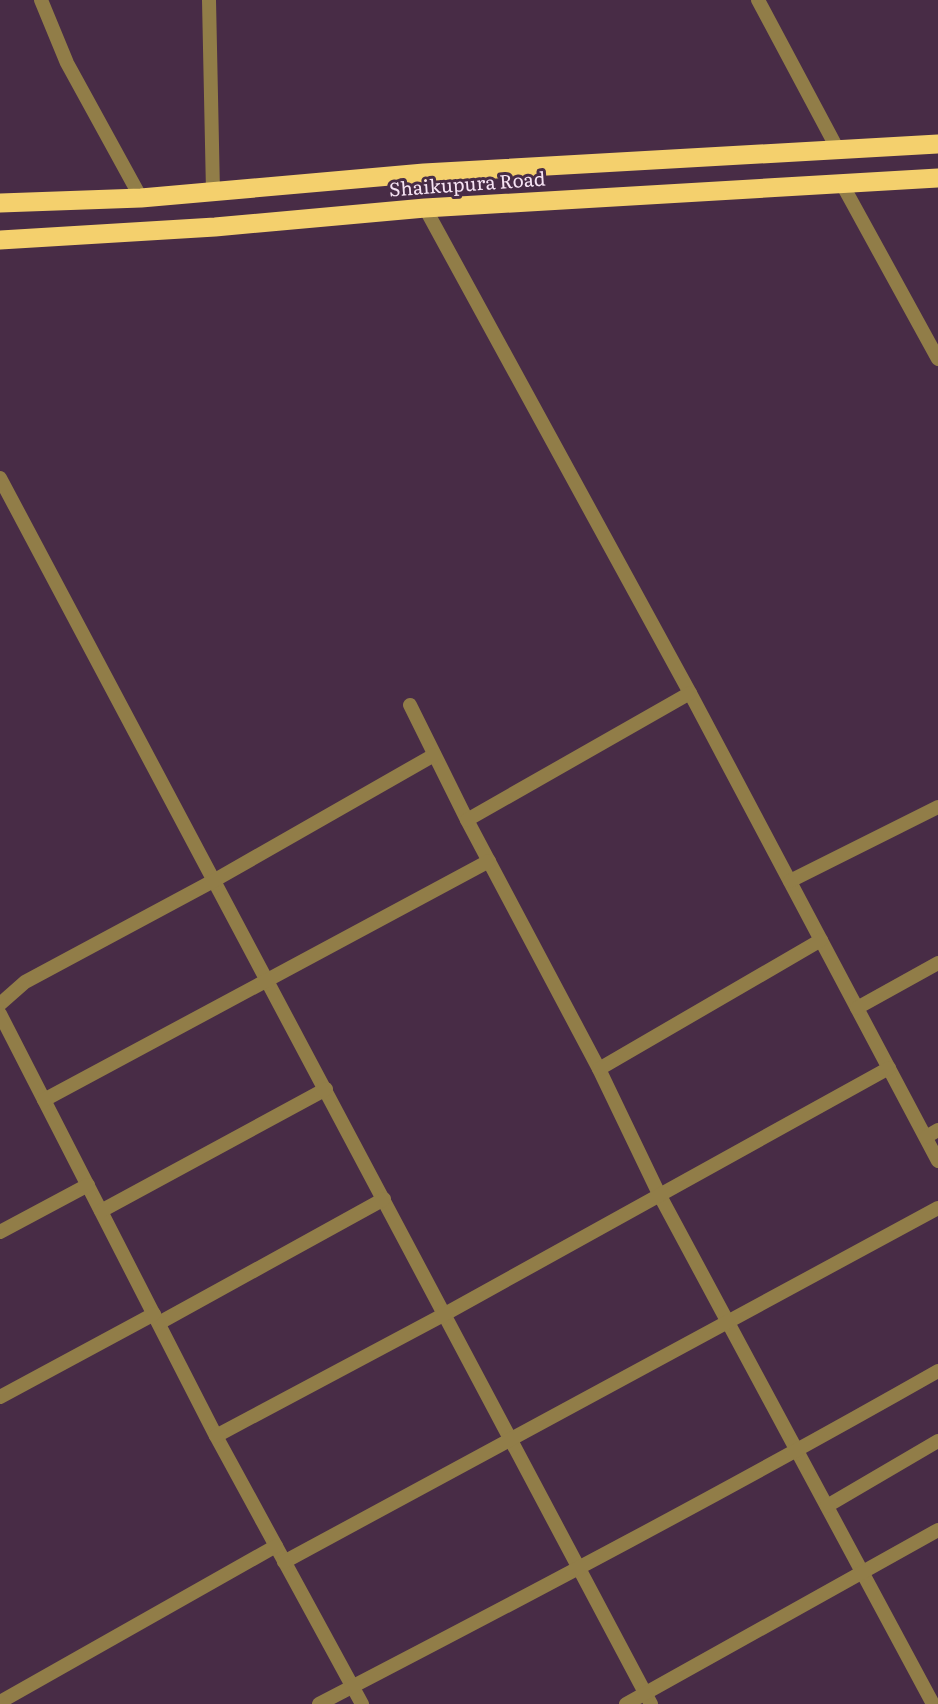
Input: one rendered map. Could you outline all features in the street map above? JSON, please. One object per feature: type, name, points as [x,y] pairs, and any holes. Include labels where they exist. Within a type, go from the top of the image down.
[{"type":"highway","name":"Shaikupura Road","points":[[0,203],[141,198],[424,173],[938,144]]},
{"type":"highway","name":"Shaikupura Road","points":[[0,240],[215,227],[425,208],[938,178]]},
{"type":"street","points":[[41,0],[67,63],[141,198]]},
{"type":"street","points":[[209,0],[214,192]]},
{"type":"street","points":[[758,0],[838,150]]},
{"type":"street","points":[[842,184],[938,359]]},
{"type":"street","points":[[425,208],[690,693],[889,1068],[932,1134],[938,1160]]},
{"type":"street","points":[[0,478],[269,980],[648,1699]]},
{"type":"street","points":[[467,820],[690,693]]},
{"type":"street","points":[[410,705],[467,820],[599,1069],[659,1194],[933,1702]]},
{"type":"street","points":[[0,1004],[25,982],[215,880],[434,755]]},
{"type":"street","points":[[790,881],[938,807]]},
{"type":"street","points":[[44,1100],[489,861]]},
{"type":"street","points":[[599,1069],[821,940]]},
{"type":"street","points":[[857,1008],[938,963]]},
{"type":"street","points":[[0,1014],[216,1436],[362,1704]]},
{"type":"street","points":[[216,1436],[445,1314],[889,1068]]},
{"type":"street","points":[[101,1210],[326,1089]]},
{"type":"street","points":[[0,1232],[88,1185]]},
{"type":"street","points":[[0,1397],[157,1319],[384,1199]]},
{"type":"street","points":[[284,1562],[938,1208]]},
{"type":"street","points":[[319,1704],[798,1451],[938,1371]]},
{"type":"street","points":[[827,1506],[938,1441]]},
{"type":"street","points":[[626,1704],[648,1699],[938,1530]]},
{"type":"street","points":[[0,1702],[276,1546]]}]
